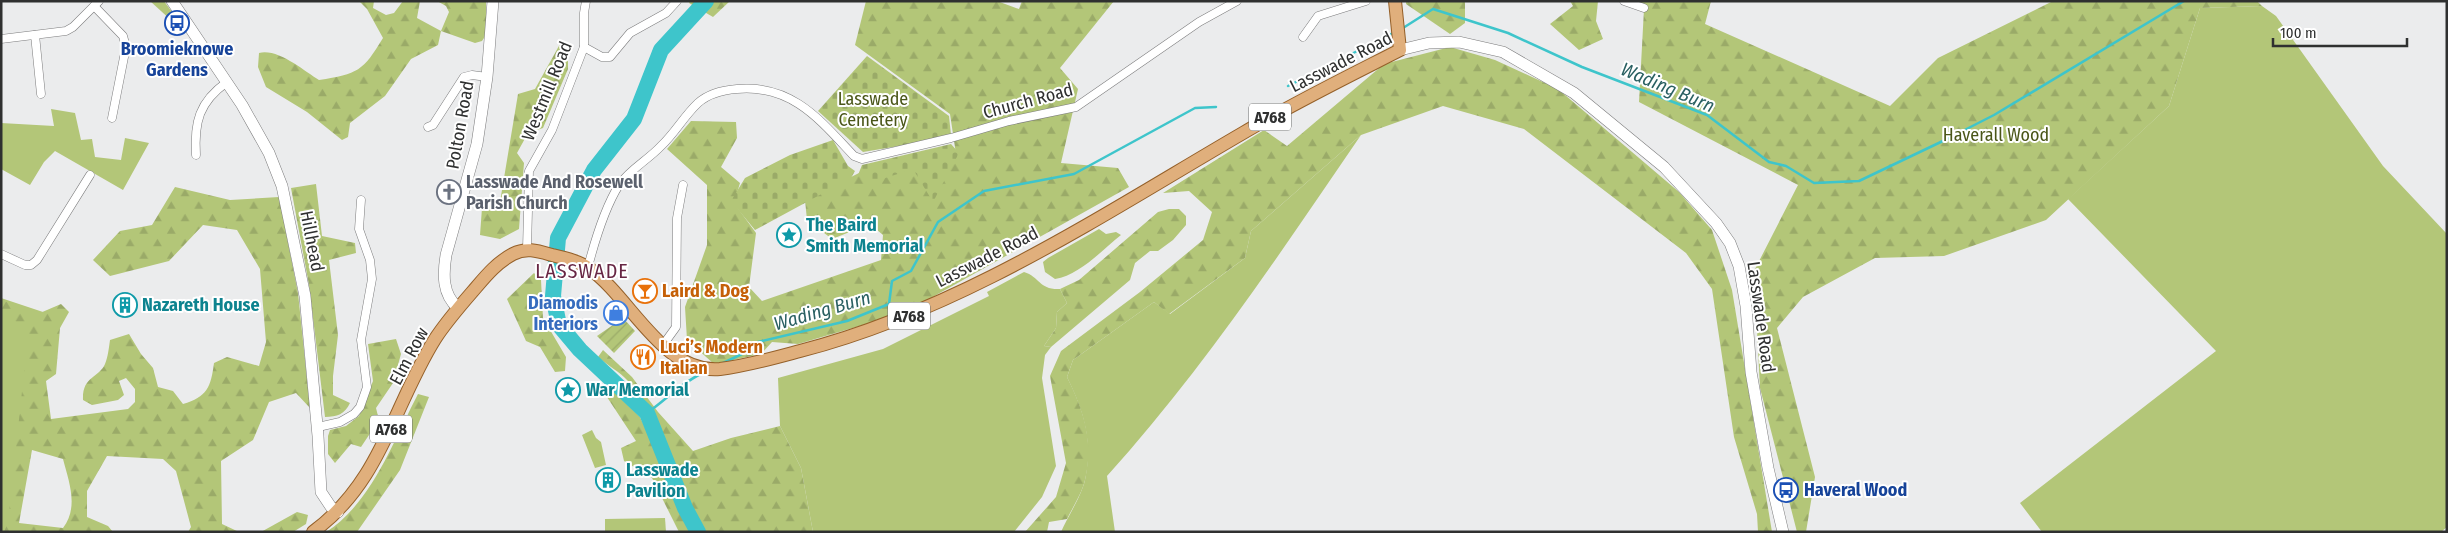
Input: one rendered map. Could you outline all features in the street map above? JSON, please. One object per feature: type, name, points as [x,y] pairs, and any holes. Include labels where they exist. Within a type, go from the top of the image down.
[{"type":"main road","points":[[1395,1],[1398,37]]},
{"type":"main road","name":"Lasswade Road","points":[[665,341],[683,361],[704,369],[721,369],[832,343],[918,312],[1029,256],[1267,119],[1398,37]]},
{"type":"main road","name":"A768","points":[[527,249],[583,265],[607,282],[665,341]]},
{"type":"main road","name":"Elm Row","points":[[338,512],[353,496],[369,469],[435,340],[458,308],[497,263],[517,252],[527,249]]},
{"type":"main road","name":"A768","points":[[313,532],[338,512]]},
{"type":"street","name":"Hillhead","points":[[172,1],[227,82],[269,153],[287,204],[305,296],[318,427],[321,492],[331,507],[338,512]]},
{"type":"street","name":"Polton Road","points":[[458,308],[451,301],[446,290],[444,270],[446,255],[478,144],[487,77],[493,1]]},
{"type":"street","name":"Westmill Road","points":[[527,249],[529,171],[552,130],[584,47],[586,1]]},
{"type":"street","points":[[584,47],[602,57],[610,56],[630,33],[666,13],[677,1]]},
{"type":"street","name":"Church Road","points":[[583,265],[619,185],[632,171],[662,146],[699,102],[727,90],[759,88],[780,93],[813,112],[854,156],[862,159],[951,138],[1010,121],[1076,107],[1199,22],[1237,1]]},
{"type":"street","points":[[1303,37],[1318,16],[1366,1]]},
{"type":"street","points":[[1624,1],[1644,8]]},
{"type":"street","points":[[1,40],[73,28],[97,4],[122,36],[126,47],[112,118]]},
{"type":"street","points":[[35,35],[37,86],[41,94]]},
{"type":"street","name":"Lasswade Road","points":[[1398,37],[1429,43],[1459,42],[1503,52],[1574,93],[1664,167],[1716,222],[1730,243],[1739,266],[1746,306],[1751,372],[1768,468],[1783,532]]},
{"type":"street","points":[[428,127],[433,125],[464,77],[472,75],[487,77]]},
{"type":"street","points":[[196,154],[195,134],[198,116],[208,99],[227,82]]},
{"type":"street","points":[[1,254],[25,265],[31,265],[37,260],[90,175]]},
{"type":"street","points":[[665,341],[674,332],[676,327],[676,218],[683,186]]},
{"type":"street","points":[[318,427],[340,422],[354,414],[360,407],[367,387],[361,340],[372,279],[370,260],[359,230],[361,200]]},
{"type":"street","points":[[359,212],[368,212]]},
{"type":"green space","points":[[150,1],[164,1],[177,19],[176,22],[173,22]]},
{"type":"green space","points":[[359,1],[374,1],[373,8],[386,15],[394,13],[403,1],[420,1],[417,18],[441,31],[438,45],[411,59],[385,96],[350,123],[348,137],[342,140],[307,112],[266,87],[258,67],[259,53],[266,52],[282,57],[319,80],[351,73],[370,58],[383,38],[367,9]]},
{"type":"green space","points":[[437,1],[486,1],[486,35],[482,41],[475,43],[441,31],[449,12],[446,6]]},
{"type":"green space","points":[[690,1],[730,1],[713,17],[689,3]]},
{"type":"green space","points":[[866,1],[997,1],[1019,9],[1022,1],[1114,1],[1060,68],[1078,89],[1061,163],[1118,168],[1129,187],[904,313],[798,344],[772,342],[761,354],[714,364],[687,340],[685,307],[707,245],[707,185],[667,149],[691,121],[736,122],[737,138],[721,167],[740,183],[734,203],[756,233],[749,287],[762,301],[881,260],[883,235],[870,224],[832,239],[807,220],[805,200],[867,169],[956,154],[950,114],[855,45]]},
{"type":"green space","points":[[1406,1],[1465,1],[1465,23],[1450,34],[1406,4]]},
{"type":"green space","points":[[1570,1],[1598,1],[1596,21],[1603,39],[1579,50],[1550,24],[1573,6]]},
{"type":"green space","name":"Haverall Wood","points":[[1623,1],[1711,1],[1705,24],[1890,106],[1938,58],[2053,1],[2257,1],[2262,6],[2200,8],[2169,106],[2046,220],[1944,256],[1875,258],[1803,297],[1777,328],[1815,477],[1806,532],[1797,532],[1760,388],[1754,271],[1798,185],[1639,102],[1644,9]]},
{"type":"green space","points":[[2262,6],[2276,16],[2383,166],[2447,234],[2447,527],[2441,532],[2042,532],[2020,503],[2216,351],[2068,199],[2169,106],[2200,8]]},
{"type":"green space","points":[[560,44],[568,47],[568,69],[543,128],[528,133],[517,153],[524,163],[519,229],[500,239],[480,235],[482,208],[500,202],[518,94],[535,89]]},
{"type":"green space","points":[[1450,47],[1495,60],[1558,89],[1679,192],[1712,230],[1732,290],[1772,532],[1758,532],[1757,514],[1734,437],[1712,289],[1686,253],[1524,129],[1443,106],[1361,135],[1251,231],[1245,258],[1169,314],[1154,302],[1073,360],[1067,377],[1083,414],[1088,440],[1088,466],[1084,485],[1067,519],[1049,522],[1047,532],[1025,532],[1056,497],[1066,463],[1050,376],[1061,351],[1140,292],[1203,240],[1212,212],[1189,191],[1163,193],[1264,130],[1287,146],[1384,64]]},
{"type":"green space","name":"Lasswade Cemetery","points":[[867,56],[949,116],[951,135],[929,141],[863,152],[818,111]]},
{"type":"green space","points":[[51,109],[75,113],[81,140],[92,139],[95,157],[121,160],[125,138],[149,143],[123,190],[55,151],[44,162],[30,185],[1,169],[1,123],[54,126]]},
{"type":"green space","points":[[1361,135],[1271,267],[1208,353],[1176,395],[1107,476],[1115,532],[1061,532],[1081,493],[1085,480],[1088,452],[1082,414],[1067,377],[1073,360],[1154,302],[1170,314],[1245,258],[1251,231]]},
{"type":"green space","points":[[833,140],[848,166],[855,171],[851,178],[755,230],[731,201],[745,178],[790,155]]},
{"type":"green space","points":[[951,144],[959,153],[933,202],[913,169],[873,182],[858,175],[862,165]]},
{"type":"green space","points":[[316,184],[322,236],[355,243],[356,253],[329,260],[338,335],[333,376],[333,395],[350,403],[343,412],[329,417],[325,417],[309,285],[291,188]]},
{"type":"green space","points":[[175,187],[230,200],[279,197],[298,293],[310,408],[296,393],[269,402],[253,440],[221,461],[222,524],[239,532],[188,532],[191,527],[176,471],[163,459],[107,456],[87,491],[87,517],[108,526],[113,532],[4,532],[8,522],[29,326],[1,317],[1,300],[40,313],[61,304],[69,312],[60,328],[56,374],[46,381],[51,419],[128,409],[135,402],[135,389],[126,378],[119,381],[124,395],[118,400],[92,405],[83,400],[85,386],[105,364],[110,340],[129,334],[141,354],[153,368],[158,387],[173,391],[183,404],[203,394],[209,385],[214,363],[227,357],[259,366],[266,342],[260,269],[237,230],[203,225],[169,261],[110,276],[93,260],[120,231],[152,225]],"holes":[[[32,450],[63,459],[70,485],[72,503],[71,512],[63,528],[19,523]]]},
{"type":"green space","points":[[1179,209],[1186,216],[1186,225],[1173,240],[1158,251],[1150,251],[1135,263],[1130,280],[1051,347],[1044,346],[1056,328],[1057,312],[1067,303],[1060,289],[1079,280],[1158,212]]},
{"type":"green space","points":[[1099,229],[1106,234],[1116,232],[1121,235],[1073,273],[1055,279],[1045,272],[1043,262],[1048,258]]},
{"type":"green space","points":[[1024,272],[1048,287],[1060,289],[1067,303],[1057,312],[1056,328],[1044,346],[1051,347],[1045,355],[1042,378],[1056,466],[1042,497],[1014,532],[813,532],[801,468],[780,426],[778,378],[883,349],[989,296],[987,292]]},
{"type":"green space","points":[[534,273],[541,280],[543,318],[566,357],[565,371],[555,372],[540,347],[526,341],[507,299]]},
{"type":"green space","points":[[1,298],[49,314],[14,532],[1,532]]},
{"type":"green space","points":[[623,318],[635,331],[614,353],[597,336]]},
{"type":"green space","points":[[396,339],[401,354],[393,383],[376,408],[379,420],[361,447],[351,444],[335,463],[328,454],[330,430],[346,426],[359,416],[373,381],[368,344]]},
{"type":"green space","points":[[603,350],[632,377],[658,412],[693,451],[731,438],[780,426],[801,468],[813,532],[704,532],[653,415],[628,381],[598,357]]},
{"type":"green space","points":[[609,387],[640,417],[693,532],[679,532],[652,478],[624,461],[621,448],[636,441],[603,391]]},
{"type":"green space","points":[[418,394],[429,397],[400,470],[357,532],[326,532],[342,520],[369,488]]},
{"type":"green space","points":[[592,430],[596,438],[601,442],[606,465],[595,468],[582,435]]},
{"type":"green space","points":[[297,512],[308,515],[306,524],[293,532],[261,532]]},
{"type":"green space","points":[[665,518],[666,532],[605,532],[605,519]]},
{"type":"waterway","points":[[698,532],[685,508],[647,413],[580,350],[559,325],[553,296],[558,238],[594,170],[634,119],[661,50],[706,1]]},
{"type":"waterway","name":"Wading Burn","points":[[1403,28],[1433,9],[1508,33],[1582,67],[1707,115],[1769,162],[1786,166],[1814,183],[1859,181],[1945,140],[1994,115],[2184,1]]},
{"type":"waterway","name":"Wading Burn","points":[[1288,86],[1393,33]]},
{"type":"waterway","name":"Wading Burn","points":[[723,363],[742,354],[758,342],[847,321],[889,304],[892,281],[911,271],[938,222],[984,191],[1074,174],[1195,108],[1216,107]]},
{"type":"waterway","name":"Wading Burn","points":[[647,413],[681,386],[703,373]]},
{"type":"place","name":"Broomieknowe Gardens","points":[[177,23]]},
{"type":"place","name":"Lasswade And Rosewell Parish Church","points":[[449,192]]},
{"type":"place","name":"The Baird Smith Memorial","points":[[789,235]]},
{"type":"place","name":"Laird & Dog","points":[[645,291]]},
{"type":"place","name":"Nazareth House","points":[[125,305]]},
{"type":"place","name":"Diamodis Interiors","points":[[616,313]]},
{"type":"place","name":"Luci’s Modern Italian","points":[[643,357]]},
{"type":"place","name":"War Memorial","points":[[568,390]]},
{"type":"place","name":"Lasswade Pavilion","points":[[608,480]]},
{"type":"place","name":"Haveral Wood","points":[[1786,490]]},
{"type":"district","name":"LASSWADE","points":[[582,271]]}]
